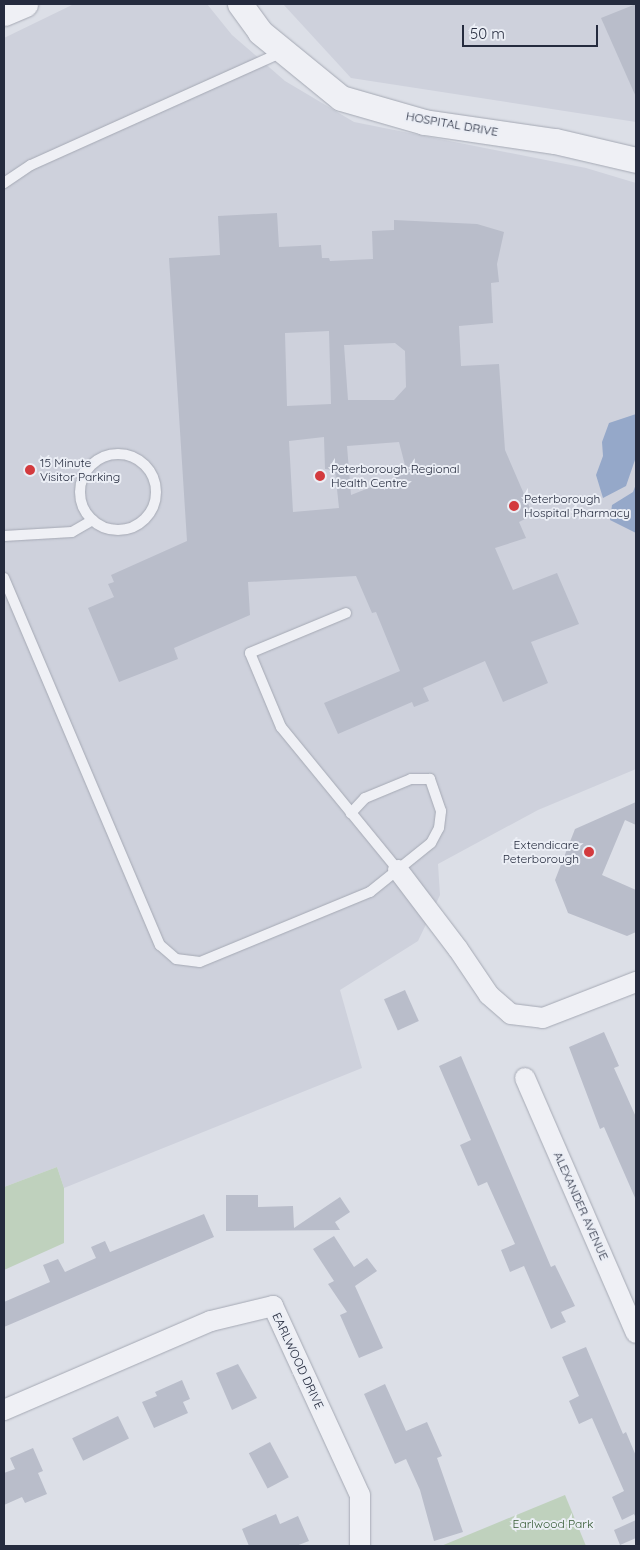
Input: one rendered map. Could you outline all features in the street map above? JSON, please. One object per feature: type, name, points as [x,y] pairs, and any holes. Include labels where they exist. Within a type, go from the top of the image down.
[{"type":"street","points":[[4,14],[25,4]]},
{"type":"street","name":"HOSPITAL DRIVE","points":[[240,4],[260,32],[342,98],[424,122],[555,141],[636,160]]},
{"type":"street","points":[[398,870],[458,949],[489,995],[510,1014],[543,1018],[636,982]]},
{"type":"street","name":"ALEXANDER AVENUE","points":[[525,1078],[636,1333]]},
{"type":"street","name":"EARLWOOD DRIVE","points":[[4,1410],[211,1320],[273,1306],[360,1495],[360,1546]]},
{"type":"lane","points":[[4,183],[31,164],[284,52]]},
{"type":"lane","points":[[112,454],[132,455],[143,461],[152,473],[154,487],[153,504],[147,516],[139,525],[115,530],[93,520],[81,497],[86,472],[94,462],[112,454]]},
{"type":"lane","points":[[4,536],[72,532],[93,520]]},
{"type":"lane","points":[[4,578],[160,945],[176,959],[200,962],[370,892],[431,842],[439,828],[441,811],[430,779],[411,779],[365,798],[351,813]]},
{"type":"lane","points":[[346,612],[250,652],[282,727],[398,870]]},
{"type":"shaded area","name":"Peterborough Regional Health Centre","points":[[74,4],[207,4],[232,35],[285,81],[354,122],[586,168],[636,183],[636,769],[538,810],[438,864],[440,895],[418,941],[340,990],[362,1068],[64,1188],[57,1167],[4,1187],[4,38]]},
{"type":"shaded area","points":[[283,4],[636,4],[636,122],[351,78]]},
{"type":"green space","points":[[57,1167],[64,1188],[64,1243],[4,1270],[4,1187]]},
{"type":"green space","name":"Earlwood Park","points":[[565,1495],[586,1546],[441,1546]]},
{"type":"water","points":[[636,414],[636,457],[626,486],[603,498],[596,475],[603,456],[602,442],[609,423]]},
{"type":"water","points":[[636,484],[636,533],[610,520],[612,505],[633,492]]},
{"type":"building","points":[[636,4],[636,97],[601,18]]},
{"type":"building","points":[[277,213],[279,247],[321,245],[322,258],[329,258],[330,261],[373,259],[372,231],[394,230],[394,220],[477,224],[504,232],[497,264],[499,282],[491,283],[493,323],[459,326],[461,366],[499,364],[505,450],[533,515],[519,522],[526,538],[495,548],[513,590],[557,573],[579,624],[531,642],[548,683],[503,702],[485,661],[423,688],[429,701],[414,707],[412,702],[338,734],[324,703],[400,671],[376,612],[372,613],[356,576],[248,582],[250,615],[174,648],[178,659],[119,682],[88,608],[114,597],[108,584],[114,582],[111,575],[187,541],[169,258],[220,255],[218,216]],"holes":[[[329,331],[331,404],[287,406],[285,333]],[[395,343],[405,351],[406,387],[394,400],[348,400],[344,345]],[[324,437],[325,469],[335,470],[339,508],[293,512],[289,441]],[[399,442],[407,473],[351,495],[347,446]]]},
{"type":"building","name":"Extendicare Peterborough","points":[[636,802],[636,825],[625,820],[602,875],[636,890],[636,932],[627,936],[568,913],[555,880],[575,829]]},
{"type":"building","points":[[405,990],[419,1021],[398,1030],[384,999]]},
{"type":"building","points":[[604,1032],[619,1066],[614,1068],[636,1117],[636,1200],[604,1127],[600,1129],[569,1047]]},
{"type":"building","points":[[461,1056],[551,1267],[555,1265],[575,1306],[561,1312],[566,1322],[551,1329],[524,1266],[510,1272],[501,1250],[515,1244],[487,1182],[478,1186],[460,1145],[471,1140],[439,1066]]},
{"type":"building","points":[[226,1195],[258,1195],[258,1207],[293,1206],[294,1228],[340,1197],[350,1212],[335,1222],[340,1230],[226,1231]]},
{"type":"building","points":[[204,1214],[214,1237],[4,1327],[4,1302],[50,1282],[43,1265],[58,1259],[65,1272],[96,1258],[91,1247],[105,1241],[110,1252]]},
{"type":"building","points":[[334,1236],[354,1267],[367,1258],[377,1271],[355,1286],[383,1348],[359,1358],[340,1315],[347,1312],[328,1284],[334,1281],[313,1249]]},
{"type":"building","points":[[586,1347],[623,1434],[626,1432],[636,1456],[636,1518],[634,1514],[622,1520],[612,1497],[624,1491],[592,1418],[579,1424],[569,1401],[579,1396],[562,1357]]},
{"type":"building","points":[[238,1364],[257,1398],[232,1410],[216,1373]]},
{"type":"building","points":[[182,1380],[190,1399],[183,1402],[188,1413],[154,1428],[142,1402],[157,1396],[155,1392]]},
{"type":"building","points":[[385,1384],[406,1431],[427,1422],[442,1456],[437,1458],[463,1532],[434,1541],[420,1490],[406,1459],[395,1464],[364,1394]]},
{"type":"building","points":[[118,1416],[129,1438],[83,1461],[72,1438]]},
{"type":"building","points":[[270,1442],[289,1477],[268,1489],[249,1453]]},
{"type":"building","points":[[33,1448],[43,1471],[38,1473],[47,1494],[25,1503],[22,1497],[4,1505],[4,1473],[15,1469],[10,1458]]},
{"type":"building","points":[[276,1514],[280,1524],[298,1516],[309,1541],[296,1546],[249,1546],[242,1529]]},
{"type":"building","points":[[636,1520],[636,1538],[620,1545],[614,1530]]},
{"type":"place","name":"15 Minute Visitor Parking","points":[[30,470]]},
{"type":"place","name":"Peterborough Regional Health Centre","points":[[320,476]]},
{"type":"place","name":"Peterborough Hospital Pharmacy","points":[[514,506]]},
{"type":"place","name":"Extendicare Peterborough","points":[[589,852]]}]
